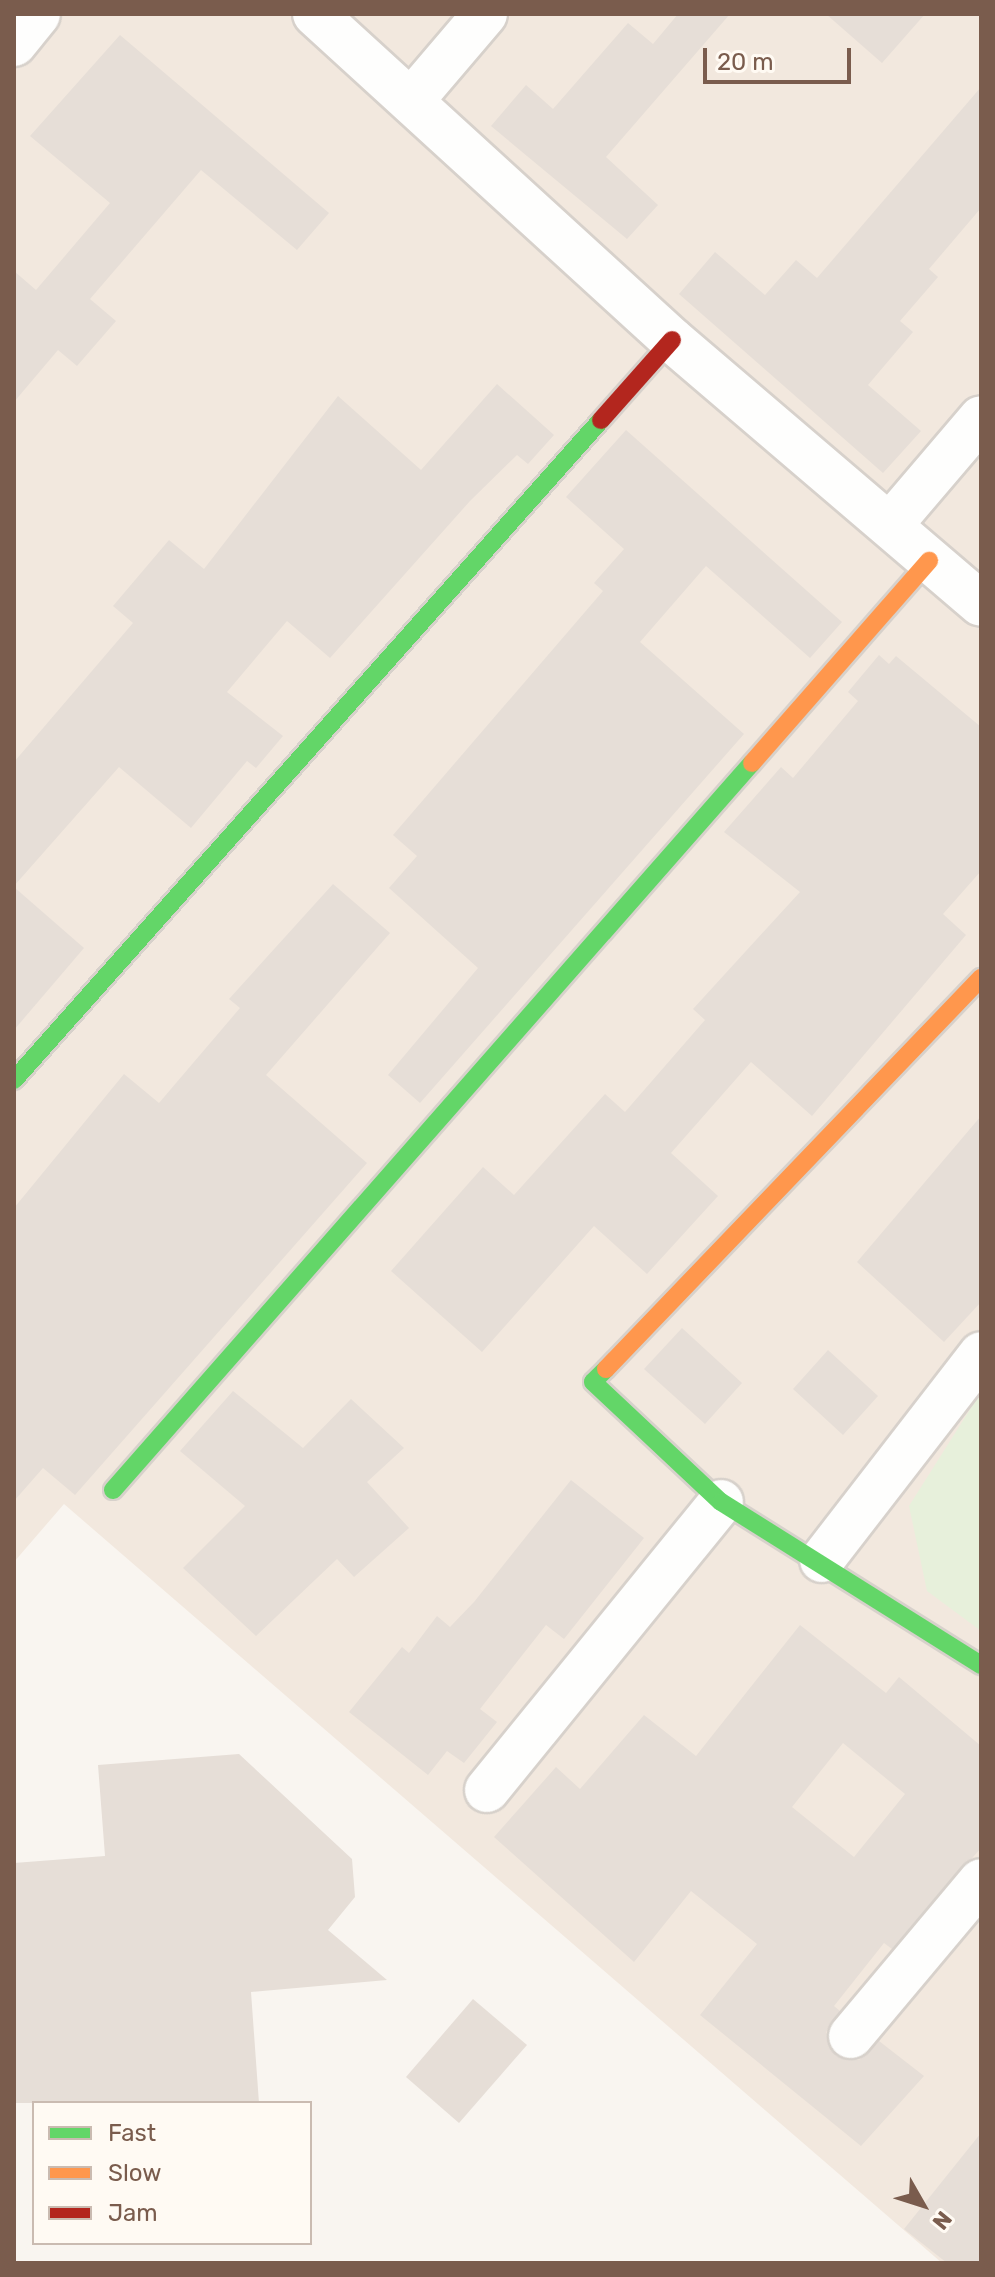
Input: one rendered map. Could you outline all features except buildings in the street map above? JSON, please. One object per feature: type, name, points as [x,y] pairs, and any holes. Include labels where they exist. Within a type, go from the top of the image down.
[{"type":"street","points":[[14,44],[38,14]]},
{"type":"street","points":[[315,14],[672,340],[981,604]]},
{"type":"street","points":[[411,101],[485,14]]},
{"type":"street","points":[[14,1080],[672,340]]},
{"type":"street","points":[[890,525],[981,418]]},
{"type":"street","points":[[113,1490],[929,561]]},
{"type":"street","points":[[981,978],[593,1382],[721,1502],[822,1560],[981,1665]]},
{"type":"street","points":[[822,1560],[981,1354]]},
{"type":"street","points":[[487,1790],[721,1502]]},
{"type":"street","points":[[851,2036],[981,1881]]},
{"type":"shaded area","points":[[14,14],[981,14],[981,2263],[942,2263],[64,1504],[14,1562]]},
{"type":"green space","points":[[981,1392],[981,1631],[927,1591],[909,1506]]},
{"type":"traffic: fast","points":[[14,1080],[601,420]]},
{"type":"traffic: fast","points":[[113,1490],[752,763]]},
{"type":"traffic: fast","points":[[606,1369],[593,1382],[721,1502],[981,1665]]},
{"type":"traffic: slow","points":[[752,763],[929,561]]},
{"type":"traffic: slow","points":[[606,1369],[981,978]]},
{"type":"traffic: jam","points":[[601,420],[672,340]]}]
